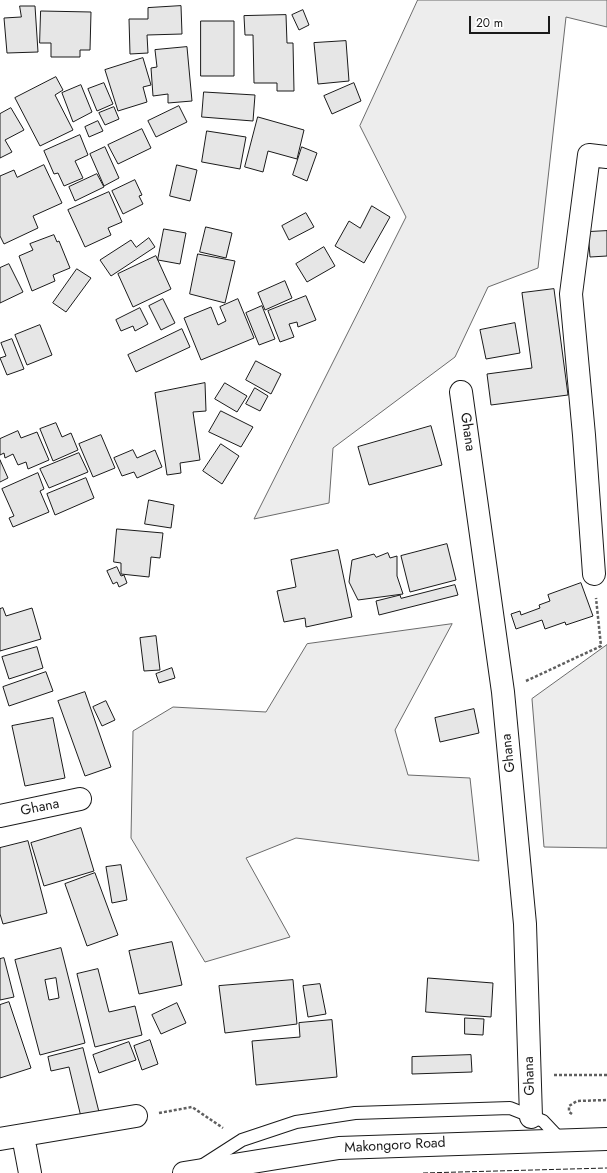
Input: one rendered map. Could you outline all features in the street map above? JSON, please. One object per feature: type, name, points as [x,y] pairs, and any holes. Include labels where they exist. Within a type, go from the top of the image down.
[{"type":"street","points":[[594,574],[584,436],[571,294],[590,155],[607,157]]},
{"type":"street","name":"Ghana","points":[[461,392],[503,692],[525,924],[531,1117]]},
{"type":"street","name":"Ghana","points":[[0,816],[80,799]]},
{"type":"street","points":[[0,1139],[136,1116]]},
{"type":"street","points":[[23,1136],[30,1173]]},
{"type":"street","name":"Makongoro Road","points":[[184,1173],[339,1148],[560,1139],[607,1139]]},
{"type":"lane","points":[[184,1173],[199,1167],[242,1140],[296,1122],[356,1113],[510,1108],[543,1121],[560,1139]]},
{"type":"path","points":[[503,692],[601,646],[594,574]]},
{"type":"path","points":[[530,1075],[607,1075]]},
{"type":"path","points":[[575,1117],[569,1112],[569,1106],[577,1101],[607,1100]]},
{"type":"path","points":[[136,1116],[192,1107],[242,1140]]},
{"type":"shaded area","points":[[418,0],[607,0],[607,27],[566,17],[538,268],[488,287],[455,357],[333,448],[329,503],[254,519],[406,217],[360,126]]},
{"type":"shaded area","points":[[452,624],[395,730],[408,775],[470,778],[479,861],[296,838],[246,858],[290,937],[205,962],[131,838],[133,731],[173,707],[266,712],[307,644]]},
{"type":"shaded area","points":[[607,645],[607,848],[544,847],[532,699]]},
{"type":"building","points":[[20,6],[35,6],[38,52],[7,53],[4,18],[21,17]]},
{"type":"building","points":[[181,6],[182,34],[147,35],[148,53],[130,54],[129,19],[148,19],[148,8]]},
{"type":"building","points":[[303,10],[309,25],[299,30],[292,15]]},
{"type":"building","points":[[41,11],[91,12],[90,50],[80,50],[80,57],[51,57],[51,43],[40,43]]},
{"type":"building","points":[[286,15],[287,43],[293,43],[294,91],[277,91],[277,83],[254,83],[253,35],[245,35],[244,16]]},
{"type":"building","points":[[201,21],[234,21],[234,76],[201,76]]},
{"type":"building","points":[[346,41],[349,81],[318,84],[314,43]]},
{"type":"building","points":[[187,47],[192,101],[168,103],[168,94],[153,96],[151,68],[157,67],[155,50]]},
{"type":"building","points":[[143,58],[151,85],[143,87],[147,102],[118,111],[105,70]]},
{"type":"building","points":[[56,77],[63,90],[55,95],[73,130],[40,146],[15,98]]},
{"type":"building","points":[[104,83],[113,104],[97,111],[88,89]]},
{"type":"building","points":[[354,83],[361,101],[332,114],[324,96]]},
{"type":"building","points":[[81,85],[92,112],[73,122],[62,93]]},
{"type":"building","points":[[204,92],[255,95],[253,121],[202,117]]},
{"type":"building","points":[[179,106],[187,122],[156,137],[148,121]]},
{"type":"building","points":[[114,107],[119,119],[105,125],[99,113]]},
{"type":"building","points":[[11,108],[24,130],[5,140],[12,152],[0,158],[0,114]]},
{"type":"building","points":[[258,117],[304,130],[297,159],[268,151],[263,172],[245,167]]},
{"type":"building","points":[[98,121],[103,131],[89,137],[85,127]]},
{"type":"building","points":[[142,129],[151,148],[118,164],[108,145]]},
{"type":"building","points":[[207,131],[246,137],[240,169],[202,162]]},
{"type":"building","points":[[80,135],[88,155],[75,161],[83,178],[64,186],[58,173],[54,174],[44,151]]},
{"type":"building","points":[[105,147],[119,178],[104,186],[90,154]]},
{"type":"building","points":[[302,147],[317,153],[307,181],[293,175]]},
{"type":"building","points":[[44,165],[62,203],[33,216],[38,228],[4,244],[0,236],[0,176],[14,170],[17,177]]},
{"type":"building","points":[[177,165],[197,170],[190,201],[170,196]]},
{"type":"building","points":[[97,174],[104,187],[75,201],[69,187]]},
{"type":"building","points":[[135,180],[142,195],[139,196],[143,204],[123,214],[112,191]]},
{"type":"building","points":[[109,192],[122,222],[108,228],[111,235],[85,247],[68,210]]},
{"type":"building","points":[[372,206],[390,217],[364,263],[335,246],[349,221],[360,228]]},
{"type":"building","points":[[306,213],[314,227],[289,240],[282,226]]},
{"type":"building","points":[[206,227],[232,233],[226,258],[200,252]]},
{"type":"building","points":[[164,229],[186,233],[180,264],[158,260]]},
{"type":"building","points":[[607,231],[607,256],[590,257],[588,232]]},
{"type":"building","points":[[54,235],[57,242],[59,241],[70,268],[53,275],[55,281],[32,291],[19,256],[33,250],[30,244]]},
{"type":"building","points":[[149,238],[155,247],[111,276],[100,260],[131,240],[136,247]]},
{"type":"building","points":[[324,247],[335,266],[307,282],[296,264]]},
{"type":"building","points":[[198,254],[235,261],[225,303],[190,294]]},
{"type":"building","points":[[156,256],[171,289],[133,307],[118,274]]},
{"type":"building","points":[[9,264],[23,292],[0,303],[0,268]]},
{"type":"building","points":[[77,269],[91,278],[66,312],[53,303]]},
{"type":"building","points":[[285,281],[292,298],[265,310],[258,293]]},
{"type":"building","points":[[554,289],[568,395],[491,405],[487,374],[532,368],[522,293]]},
{"type":"building","points":[[306,296],[316,320],[298,327],[297,322],[289,324],[294,337],[280,342],[268,311]]},
{"type":"building","points":[[163,299],[175,323],[161,330],[149,306]]},
{"type":"building","points":[[238,299],[254,338],[201,360],[184,318],[211,307],[218,325],[226,321],[220,307]]},
{"type":"building","points":[[262,306],[275,339],[259,345],[246,313]]},
{"type":"building","points":[[140,308],[148,324],[135,331],[133,326],[121,331],[116,320]]},
{"type":"building","points":[[515,323],[520,353],[486,359],[480,330]]},
{"type":"building","points":[[40,325],[52,355],[27,365],[15,335]]},
{"type":"building","points":[[182,329],[190,347],[136,372],[128,355]]},
{"type":"building","points":[[12,339],[24,369],[7,375],[0,358],[6,356],[1,343]]},
{"type":"building","points":[[256,361],[281,374],[271,394],[246,380]]},
{"type":"building","points":[[205,383],[206,411],[193,412],[200,460],[180,463],[181,473],[167,475],[155,393]]},
{"type":"building","points":[[225,383],[247,396],[237,412],[215,399]]},
{"type":"building","points":[[255,388],[268,396],[260,411],[246,404]]},
{"type":"building","points":[[221,411],[253,427],[241,447],[209,432]]},
{"type":"building","points":[[56,423],[62,437],[71,433],[78,450],[53,461],[40,429]]},
{"type":"building","points":[[431,426],[442,465],[369,485],[358,447]]},
{"type":"building","points":[[18,431],[21,438],[37,432],[49,460],[28,469],[26,462],[18,465],[13,454],[5,458],[4,453],[0,455],[0,439]]},
{"type":"building","points":[[101,435],[115,468],[93,477],[79,444]]},
{"type":"building","points":[[221,444],[239,456],[222,484],[203,471]]},
{"type":"building","points":[[133,450],[137,458],[155,450],[162,467],[137,478],[134,472],[122,476],[114,458]]},
{"type":"building","points":[[79,453],[88,472],[49,488],[40,469]]},
{"type":"building","points":[[0,460],[8,478],[0,482]]},
{"type":"building","points":[[38,473],[44,489],[40,491],[49,512],[13,527],[9,518],[14,516],[2,489]]},
{"type":"building","points":[[86,478],[94,498],[55,515],[47,494]]},
{"type":"building","points":[[149,500],[174,505],[171,528],[145,524]]},
{"type":"building","points":[[117,529],[163,533],[160,558],[151,557],[149,577],[121,574],[121,563],[114,562]]},
{"type":"building","points":[[447,544],[456,580],[410,592],[401,556]]},
{"type":"building","points":[[338,550],[352,617],[306,627],[305,618],[284,622],[277,591],[296,587],[291,560]]},
{"type":"building","points":[[388,553],[390,558],[397,556],[397,576],[403,594],[358,600],[349,582],[352,560],[374,554],[376,557]]},
{"type":"building","points":[[117,567],[121,576],[124,575],[127,583],[119,587],[117,582],[113,584],[107,571]]},
{"type":"building","points":[[581,583],[593,616],[566,625],[565,622],[545,629],[542,620],[516,629],[511,614],[520,611],[521,615],[540,608],[539,605],[550,601],[548,595]]},
{"type":"building","points":[[455,585],[458,595],[379,615],[376,601],[400,595],[401,598]]},
{"type":"building","points":[[3,608],[6,616],[32,608],[41,639],[0,651],[0,609]]},
{"type":"building","points":[[156,636],[160,670],[144,671],[140,638]]},
{"type":"building","points":[[37,647],[43,668],[9,679],[2,657]]},
{"type":"building","points":[[172,668],[175,678],[159,683],[156,674]]},
{"type":"building","points":[[46,672],[53,691],[9,706],[3,687]]},
{"type":"building","points":[[85,692],[111,767],[85,776],[58,701]]},
{"type":"building","points":[[106,701],[115,720],[102,726],[93,707]]},
{"type":"building","points":[[474,709],[479,733],[440,742],[435,718]]},
{"type":"building","points":[[53,718],[65,778],[25,786],[12,726]]},
{"type":"building","points":[[81,828],[94,871],[44,886],[31,843]]},
{"type":"building","points":[[28,841],[47,913],[3,924],[0,914],[0,848]]},
{"type":"building","points":[[121,865],[127,900],[112,903],[106,867]]},
{"type":"building","points":[[95,873],[118,935],[87,946],[65,884]]},
{"type":"building","points":[[172,942],[182,985],[139,994],[129,951]]},
{"type":"building","points":[[61,948],[85,1043],[40,1055],[15,960]],"holes":[[[56,978],[59,998],[49,1000],[45,980]]]},
{"type":"building","points":[[4,958],[14,997],[0,1000],[0,959]]},
{"type":"building","points":[[98,969],[109,1012],[135,1006],[142,1035],[95,1047],[77,974]]},
{"type":"building","points":[[428,978],[493,983],[491,1017],[426,1012]]},
{"type":"building","points":[[293,980],[297,1024],[225,1033],[219,986]]},
{"type":"building","points":[[320,984],[326,1014],[308,1017],[303,986]]},
{"type":"building","points":[[9,1002],[31,1068],[0,1078],[0,1005]]},
{"type":"building","points":[[177,1003],[186,1023],[161,1034],[152,1015]]},
{"type":"building","points":[[465,1018],[484,1019],[483,1035],[465,1034]]},
{"type":"building","points":[[332,1020],[337,1077],[256,1085],[252,1041],[300,1037],[299,1023]]},
{"type":"building","points":[[150,1040],[158,1064],[142,1070],[134,1046]]},
{"type":"building","points":[[129,1042],[136,1060],[99,1073],[93,1055]]},
{"type":"building","points":[[83,1048],[99,1112],[81,1117],[69,1067],[51,1071],[48,1057]]},
{"type":"building","points":[[471,1055],[472,1072],[412,1074],[412,1057]]},
{"type":"fence","points":[[423,1173],[607,1168]]}]
